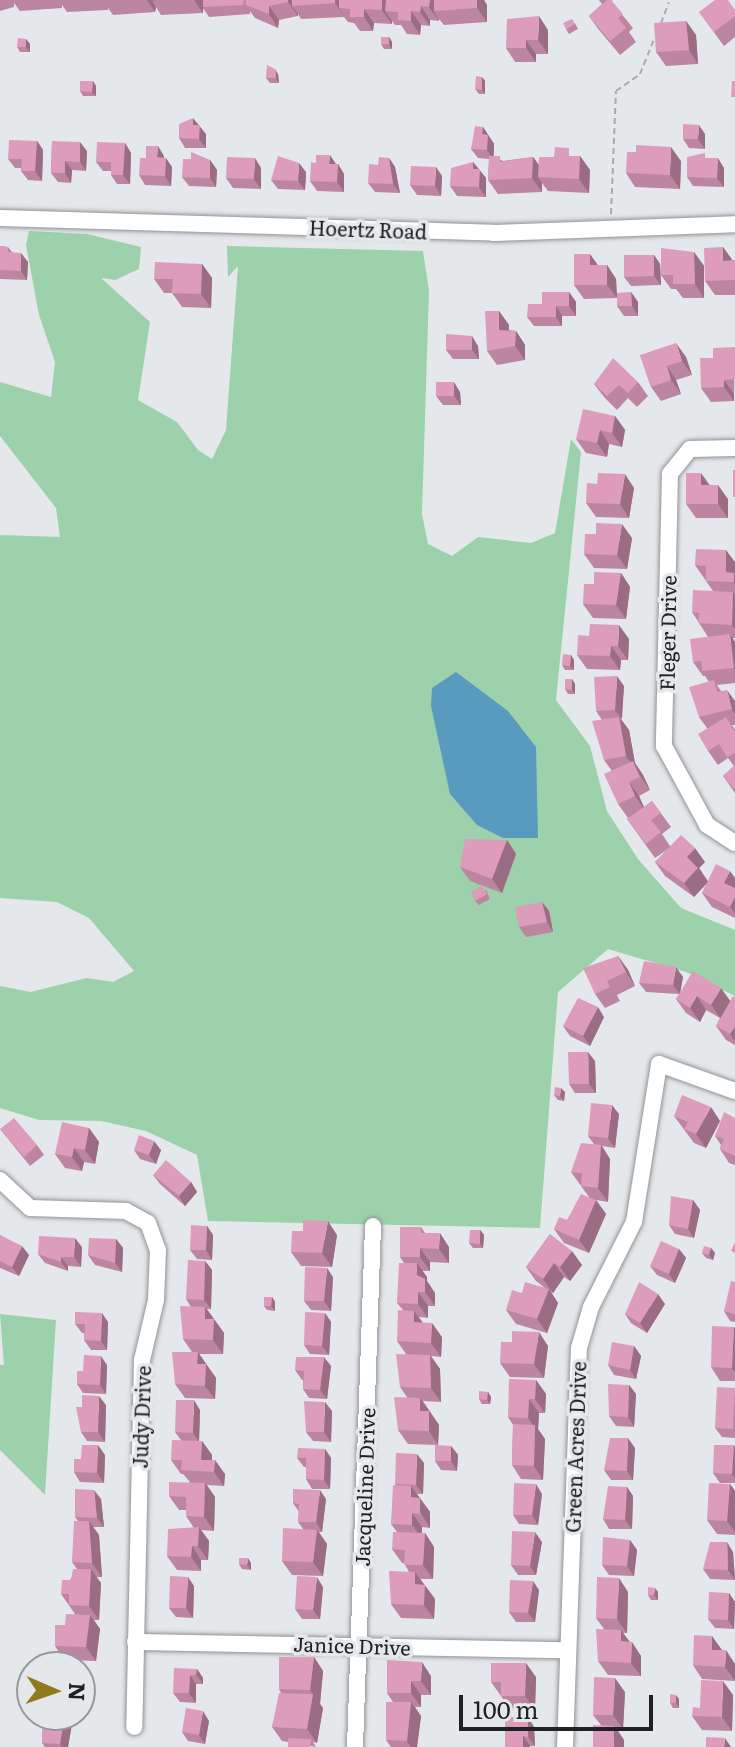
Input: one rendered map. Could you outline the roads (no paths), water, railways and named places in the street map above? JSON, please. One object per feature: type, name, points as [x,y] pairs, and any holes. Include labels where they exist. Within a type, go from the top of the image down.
[{"type":"street","name":"Hoertz Road","points":[[0,218],[493,233],[735,224]]},
{"type":"street","name":"Fleger Drive","points":[[735,448],[690,449],[670,474],[664,746],[707,825],[735,843]]},
{"type":"street","name":"Green Acres Drive","points":[[565,1747],[579,1348],[591,1307],[634,1222],[659,1064],[735,1091]]},
{"type":"street","name":"Judy Drive","points":[[0,1180],[30,1208],[126,1211],[148,1223],[158,1250],[156,1300],[142,1360],[134,1727]]},
{"type":"street","name":"Jacqueline Drive","points":[[355,1747],[373,1226]]},
{"type":"street","name":"Janice Drive","points":[[135,1642],[568,1650]]},
{"type":"water","points":[[456,672],[508,711],[536,747],[538,838],[503,838],[477,825],[450,794],[431,706],[432,688]]}]
